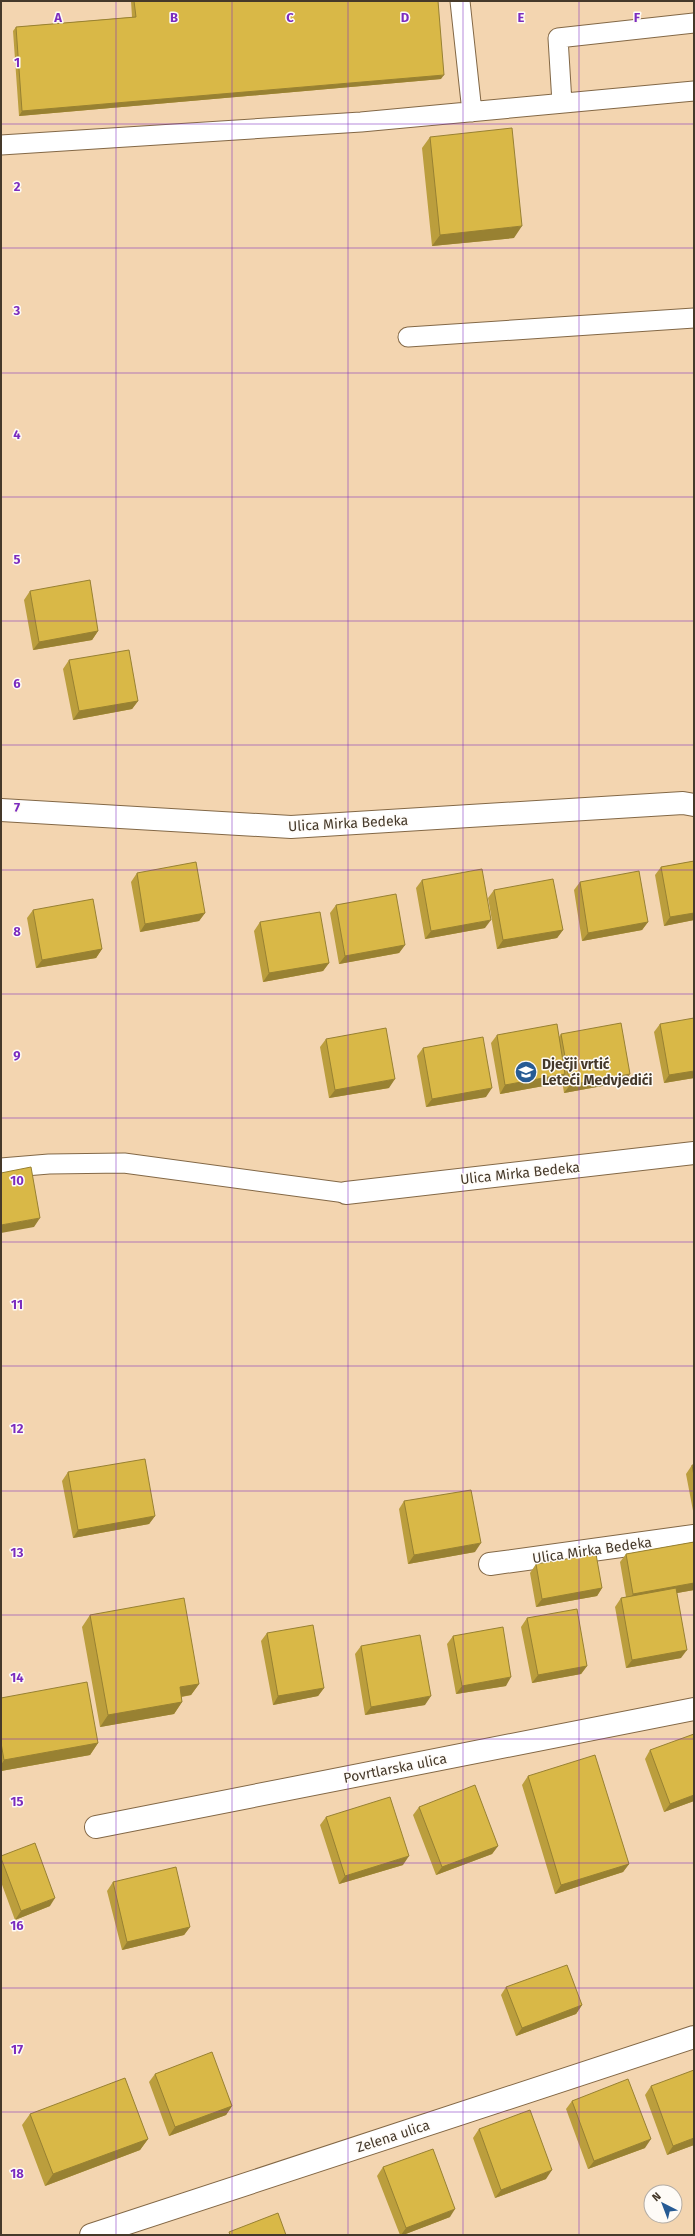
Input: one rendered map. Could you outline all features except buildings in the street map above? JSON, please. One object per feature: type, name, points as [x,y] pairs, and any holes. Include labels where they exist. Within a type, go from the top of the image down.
[{"type":"street","name":"Ulica Mirka Bedeka","points":[[1,810],[291,827],[683,803],[694,805]]},
{"type":"street","name":"Ulica Mirka Bedeka","points":[[346,1192],[694,1153]]},
{"type":"street","name":"Ulica Mirka Bedeka","points":[[490,1564],[694,1536]]},
{"type":"street","name":"Povrtlarska ulica","points":[[96,1827],[694,1709]]},
{"type":"street","name":"Zelena ulica","points":[[91,2235],[694,2037]]},
{"type":"lane","points":[[460,1],[472,112]]},
{"type":"lane","points":[[562,103],[558,38],[694,23]]},
{"type":"lane","points":[[1,145],[361,122],[694,91]]},
{"type":"lane","points":[[408,337],[694,318]]},
{"type":"lane","points":[[1,1168],[49,1164],[124,1163],[165,1167],[346,1192]]},
{"type":"place","name":"Dječji vrtić Leteći Medvjedići","points":[[526,1072]]}]
